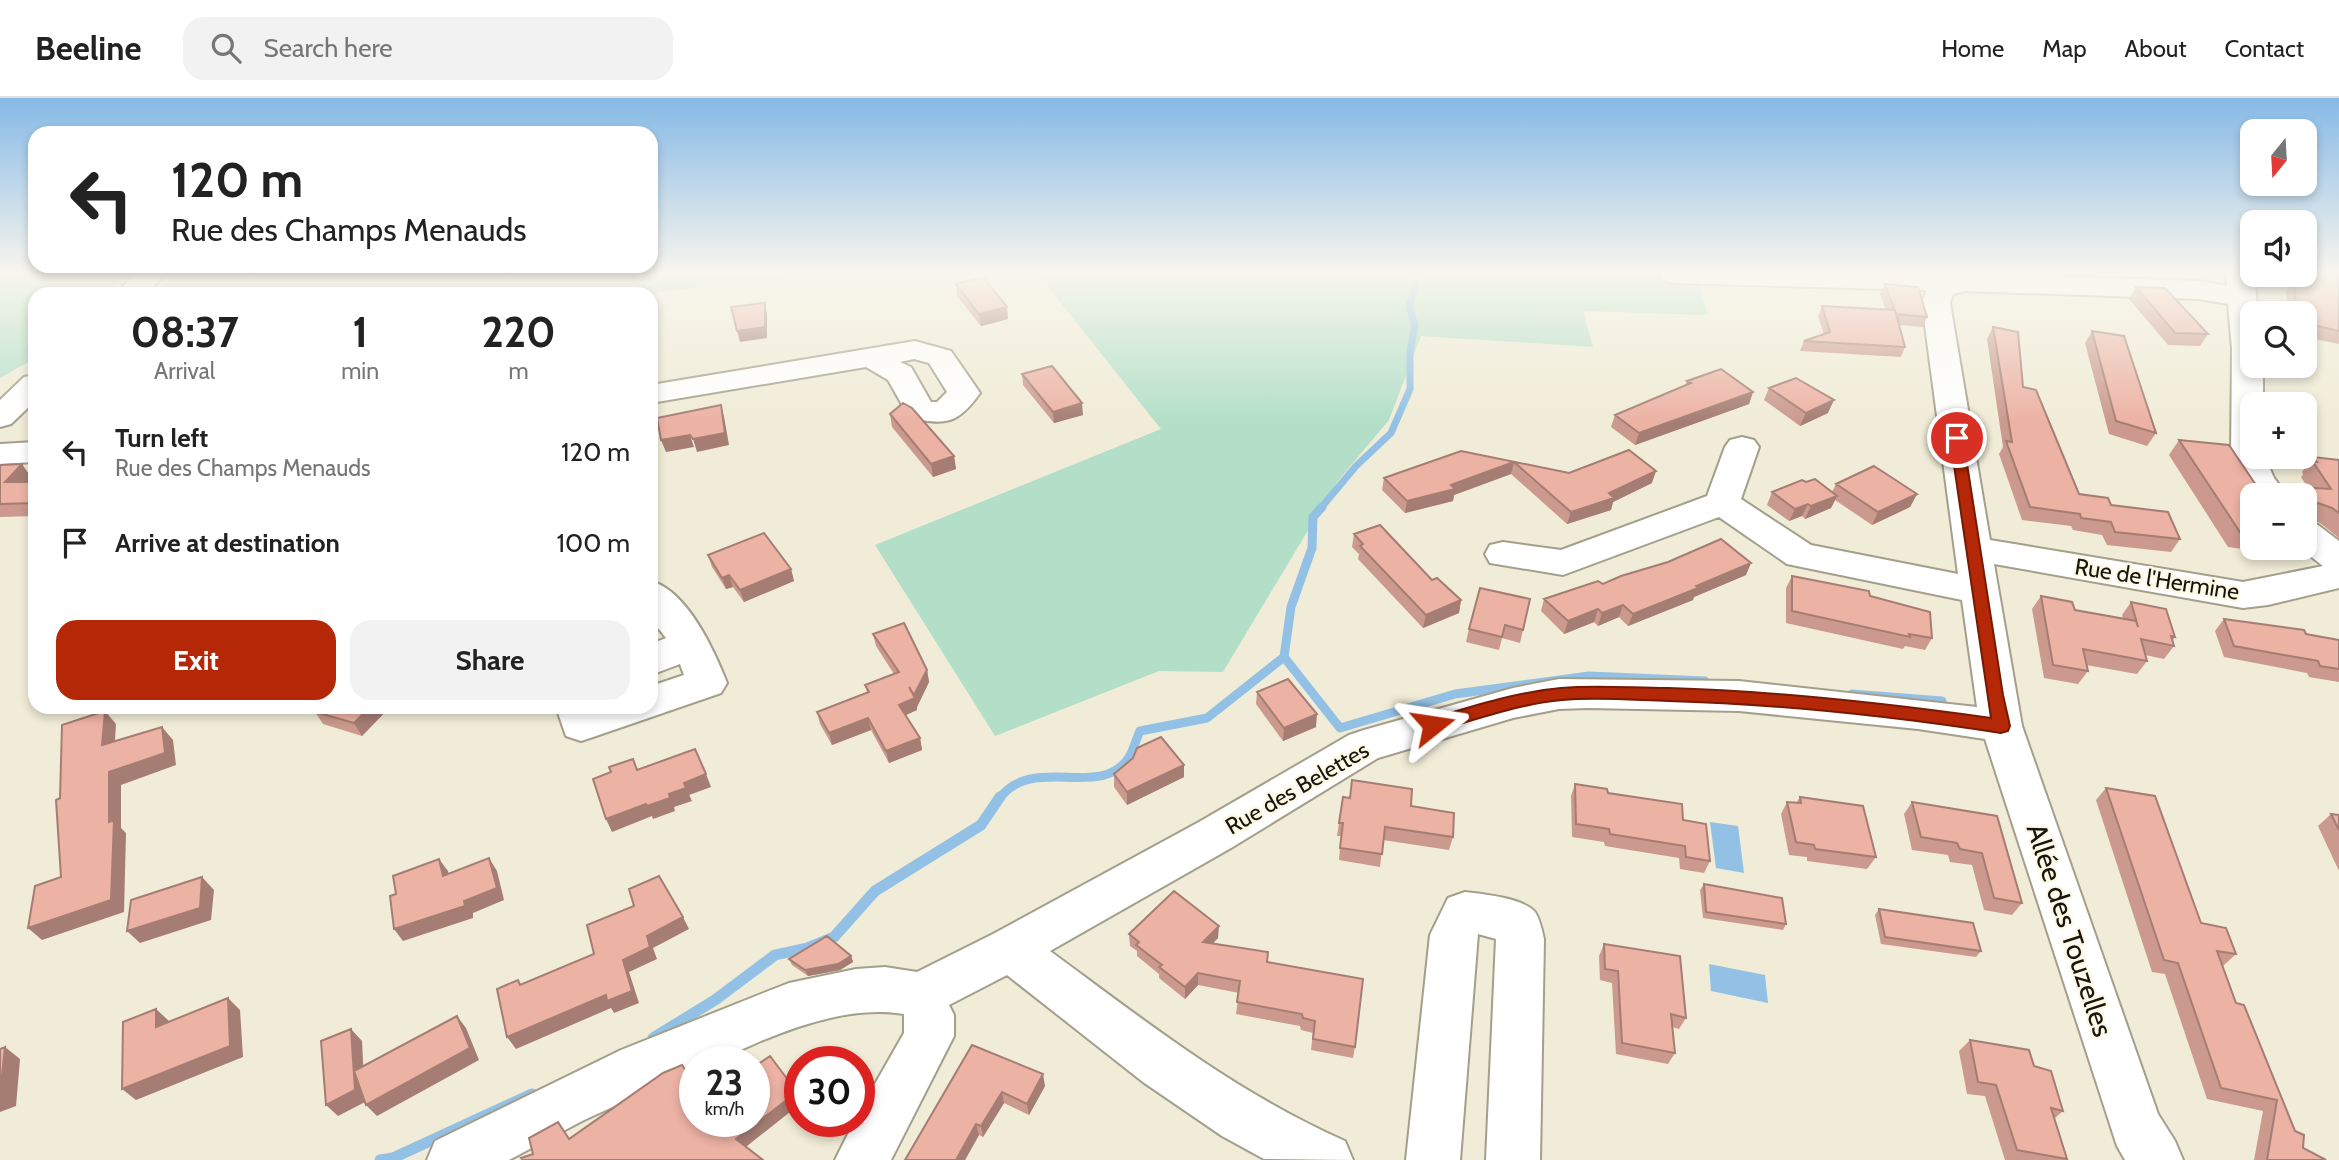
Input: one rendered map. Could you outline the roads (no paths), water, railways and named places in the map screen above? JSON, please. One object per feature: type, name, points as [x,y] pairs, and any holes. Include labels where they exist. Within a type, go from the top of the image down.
[{"type":"street","name":"Allée des Touzelles","points":[[1939,324],[1998,711],[2136,1128],[2156,1160]]},
{"type":"street","points":[[2244,324],[2248,458],[2260,483]]},
{"type":"street","points":[[658,393],[868,356]]},
{"type":"street","points":[[0,417],[28,391]]},
{"type":"street","points":[[1503,554],[1563,563],[1722,503],[1742,447]]},
{"type":"street","points":[[0,454],[28,452]]},
{"type":"street","points":[[1722,503],[1800,555],[1979,591]]},
{"type":"street","points":[[2317,543],[2339,560]]},
{"type":"street","name":"Rue de l'Hermine","points":[[1974,549],[2243,595],[2268,592],[2339,575]]},
{"type":"street","points":[[658,602],[691,642],[707,683],[658,700]]},
{"type":"street","points":[[658,658],[691,642]]},
{"type":"street","name":"Rue des Belettes","points":[[920,995],[1010,949],[1215,835],[1364,747],[1513,703],[1559,694],[1588,693],[1739,696],[1918,714],[1998,711]]},
{"type":"street","points":[[578,714],[581,725],[614,714]]},
{"type":"street","points":[[1433,1160],[1454,934],[1465,912],[1500,917],[1517,925],[1520,939],[1513,1160]]},
{"type":"street","points":[[1010,949],[1190,1085],[1277,1137],[1326,1160]]},
{"type":"street","points":[[454,1160],[639,1067],[789,1006],[856,991],[885,989],[920,995],[929,1014],[929,1036],[862,1160]]},
{"type":"water","points":[[1710,822],[1738,826],[1744,873],[1716,868]]},
{"type":"water","points":[[1709,964],[1765,975],[1768,1003],[1711,991]]},
{"type":"waterway","points":[[1320,509],[1356,466],[1391,433],[1410,389],[1410,352],[1415,324]]},
{"type":"waterway","points":[[1284,657],[1291,607],[1312,548],[1313,517],[1322,507]]},
{"type":"waterway","points":[[999,799],[1013,786],[1029,779],[1102,776],[1117,770],[1129,757],[1140,731],[1207,718],[1284,657]]},
{"type":"waterway","points":[[1284,657],[1340,728],[1455,694],[1589,676],[1705,681]]},
{"type":"waterway","points":[[1852,694],[1942,701]]},
{"type":"waterway","points":[[653,1038],[715,1000],[775,955],[807,948],[834,937],[875,891],[981,825],[1000,797]]},
{"type":"waterway","points":[[380,1160],[393,1158],[532,1094]]}]
